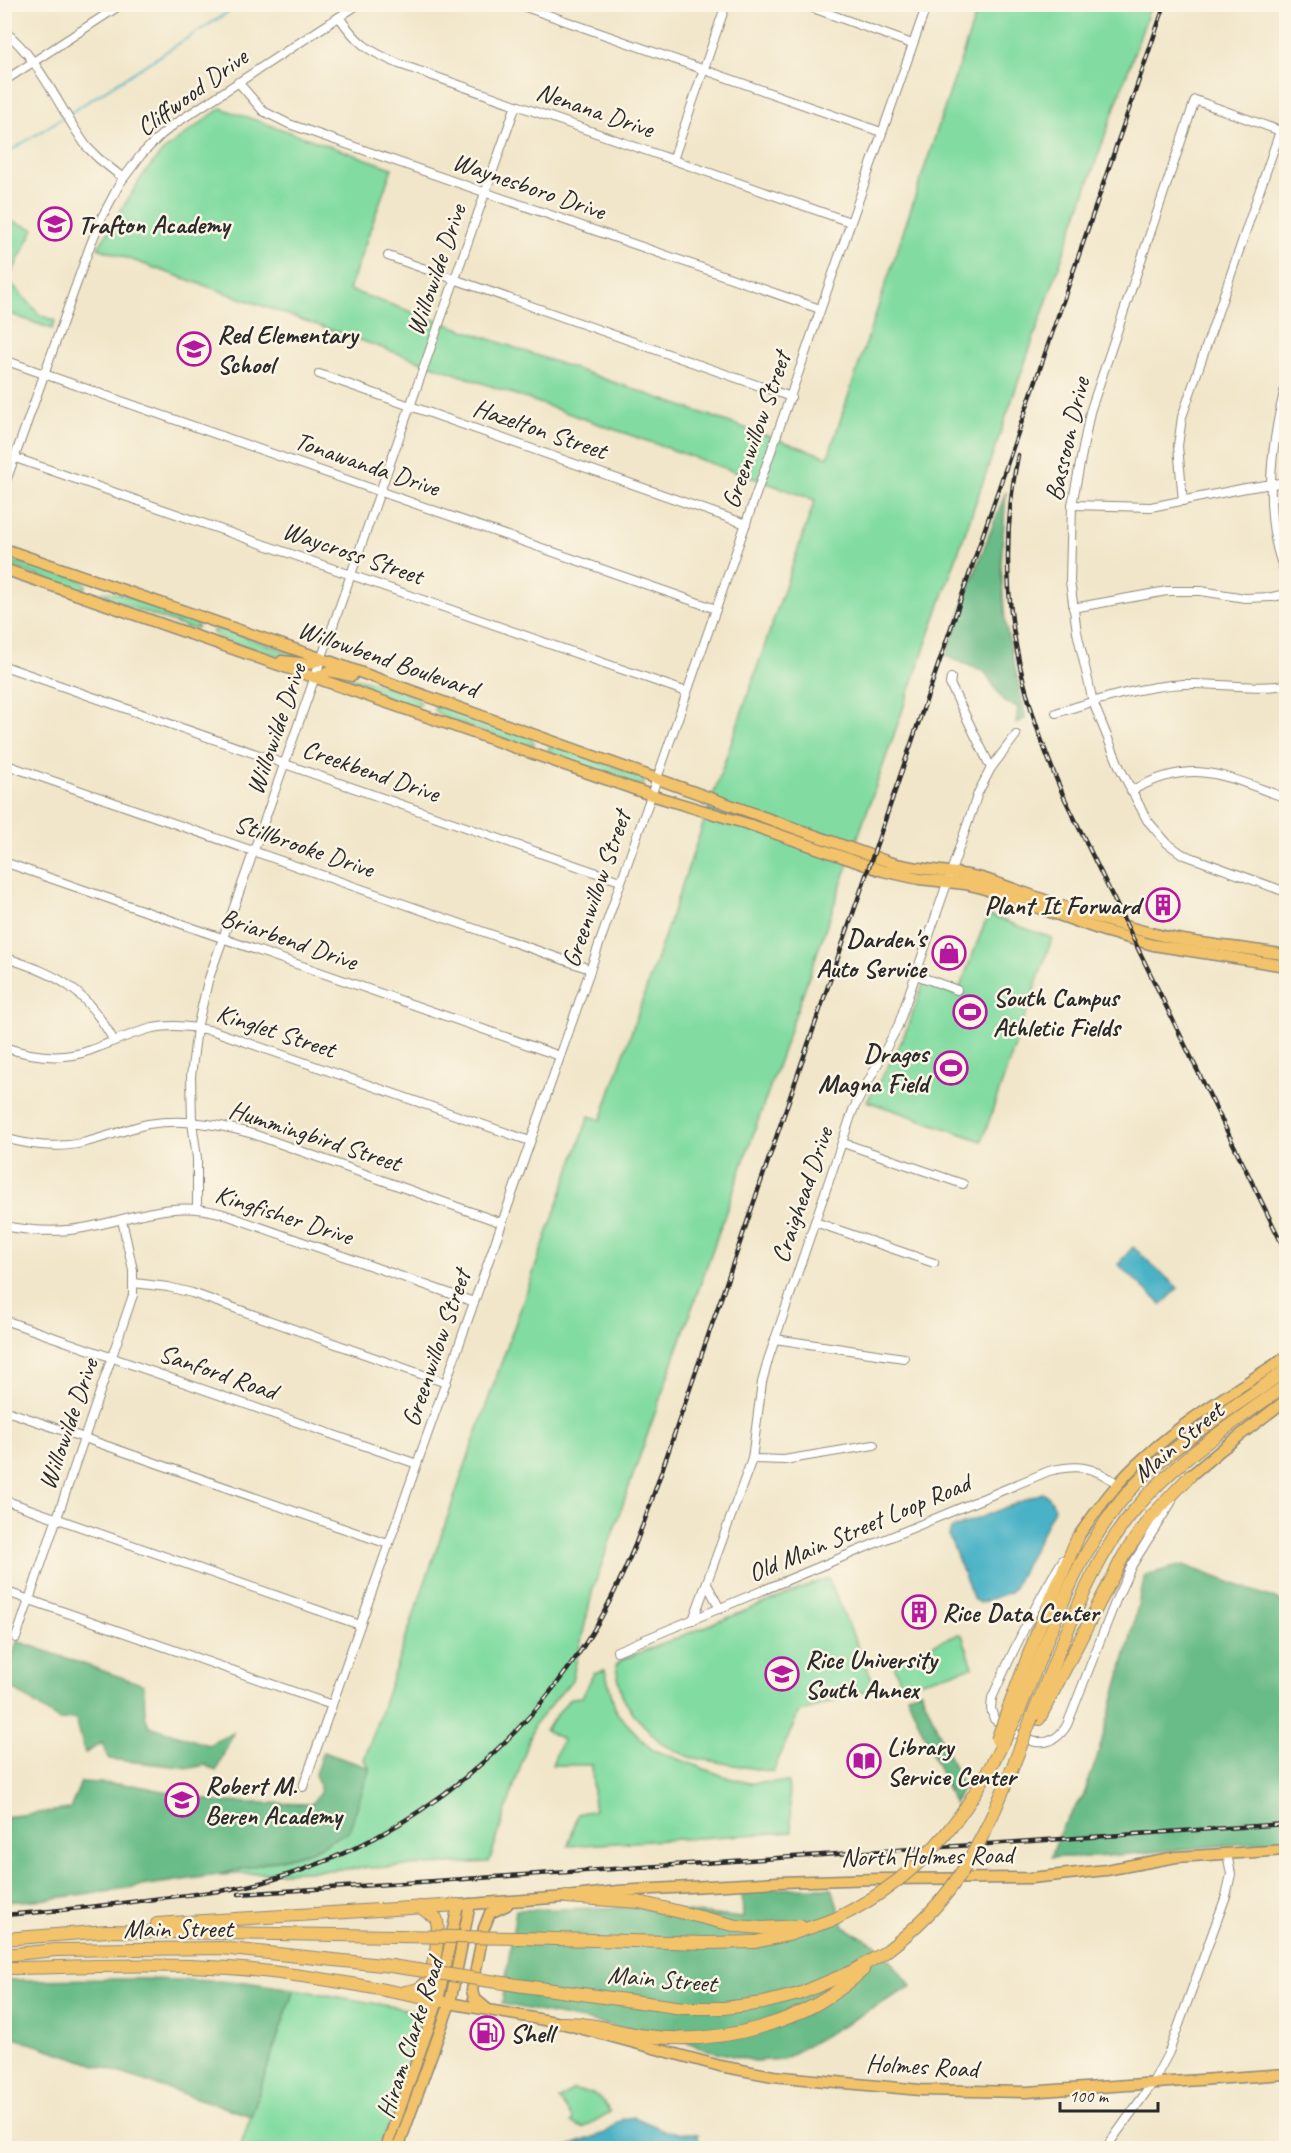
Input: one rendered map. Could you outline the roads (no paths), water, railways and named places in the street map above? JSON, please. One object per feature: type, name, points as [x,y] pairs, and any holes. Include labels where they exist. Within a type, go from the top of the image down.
[{"type":"highway","name":"Main Street","points":[[4,1955],[56,1950],[221,1948],[391,1966],[683,2008],[724,2008],[763,2003],[799,1994],[872,1961],[922,1920],[954,1884],[977,1848],[1036,1718],[1090,1582],[1114,1538],[1169,1473],[1258,1398],[1287,1370]]},
{"type":"highway","name":"Main Street","points":[[4,1939],[88,1932],[755,1942],[789,1935],[830,1920],[876,1897],[912,1869],[946,1836],[974,1797],[1076,1574],[1099,1533],[1136,1483],[1156,1465],[1258,1398],[1287,1385]]},
{"type":"highway","points":[[1036,1718],[1124,1555],[1149,1519],[1190,1476]]},
{"type":"highway","points":[[1014,1709],[1040,1624],[1078,1537]]},
{"type":"highway","points":[[566,1898],[639,1902],[736,1926],[789,1928],[830,1920]]},
{"type":"highway","points":[[88,1932],[140,1925],[464,1905]]},
{"type":"highway","points":[[401,1993],[422,1988],[432,1970],[439,1924],[430,1912],[420,1907]]},
{"type":"highway","points":[[561,2023],[582,2023],[649,2036],[714,2036],[744,2031],[771,2024],[830,1996],[855,1978],[872,1961]]},
{"type":"highway","points":[[4,1968],[168,1966],[229,1968],[331,1980],[444,2002]]},
{"type":"main road","points":[[1275,4],[1287,8]]},
{"type":"main road","name":"Willowbend Boulevard","points":[[4,549],[657,778],[702,795],[753,820]]},
{"type":"main road","points":[[4,556],[37,560]]},
{"type":"main road","name":"Willowbend Boulevard","points":[[4,568],[651,795],[753,820],[889,862],[928,870],[948,877],[968,874],[996,888],[1178,950],[1287,966]]},
{"type":"main road","points":[[91,599],[97,581]]},
{"type":"main road","points":[[202,638],[207,620]]},
{"type":"main road","points":[[261,658],[308,664],[322,659]]},
{"type":"main road","points":[[316,678],[329,671],[385,682]]},
{"type":"main road","points":[[425,715],[430,698]]},
{"type":"main road","points":[[538,755],[544,738]]},
{"type":"main road","points":[[651,795],[660,787],[702,795]]},
{"type":"main road","name":"Willowbend Boulevard","points":[[1151,939],[1182,940],[1287,955]]},
{"type":"main road","points":[[1078,1537],[1093,1514],[1146,1455],[1287,1357]]},
{"type":"main road","points":[[1190,1476],[1221,1449],[1287,1400]]},
{"type":"main road","name":"North Holmes Road","points":[[464,1905],[779,1882],[1031,1878],[1106,1869],[1176,1857],[1287,1850]]},
{"type":"main road","points":[[497,2011],[482,2007],[474,1998],[472,1990],[487,1917],[493,1910],[516,1902]]},
{"type":"main road","name":"Hiram Clarke Road","points":[[398,2148],[413,2109],[444,2002],[464,1905]]},
{"type":"main road","name":"Holmes Road","points":[[444,2002],[561,2023],[720,2066],[794,2079],[920,2090],[1027,2092],[1115,2084],[1152,2084],[1287,2074]]},
{"type":"main road","name":"Hiram Clarke Road","points":[[386,2148],[401,2105],[444,2002]]},
{"type":"main road","points":[[401,2105],[413,2109]]},
{"type":"street","points":[[4,81],[122,4]]},
{"type":"street","name":"Cliffwood Drive","points":[[4,488],[90,246],[123,178],[161,135],[359,4]]},
{"type":"street","points":[[517,4],[881,132]]},
{"type":"street","points":[[673,159],[726,4]]},
{"type":"street","points":[[802,4],[912,44]]},
{"type":"street","name":"Greenwillow Street","points":[[303,1787],[927,4]]},
{"type":"street","name":"Nenana Drive","points":[[339,17],[360,44],[378,55],[850,222]]},
{"type":"street","points":[[4,31],[18,43],[33,63],[73,128],[98,159],[123,178]]},
{"type":"street","name":"Waynesboro Drive","points":[[238,82],[257,105],[273,118],[820,309]]},
{"type":"street","name":"Bassoon Drive","points":[[1283,132],[1195,100],[1090,412],[1072,505],[1070,556],[1073,608],[1093,702],[1131,791],[1147,820],[1174,849],[1197,861],[1287,892]]},
{"type":"street","name":"Willowilde Drive","points":[[197,1208],[198,1158],[192,1122],[191,1076],[197,1028],[208,981],[225,939],[516,105]]},
{"type":"street","points":[[1183,501],[1178,446],[1182,417],[1283,132]]},
{"type":"street","points":[[388,256],[791,397]]},
{"type":"street","name":"Tonawanda Drive","points":[[4,360],[717,609]]},
{"type":"street","name":"Hazelton Street","points":[[319,374],[746,524]]},
{"type":"street","points":[[1287,384],[1274,438],[1272,484],[1274,525],[1278,549],[1287,575]]},
{"type":"street","name":"Waycross Street","points":[[4,454],[687,692]]},
{"type":"street","points":[[1072,505],[1151,507],[1287,482]]},
{"type":"street","points":[[1073,608],[1167,591],[1201,591],[1245,598],[1287,594]]},
{"type":"street","name":"Creekbend Drive","points":[[4,666],[620,881]]},
{"type":"street","points":[[951,678],[950,684],[991,768]]},
{"type":"street","points":[[1056,713],[1169,685],[1198,684],[1254,688],[1287,685]]},
{"type":"street","name":"Craighead Drive","points":[[693,1620],[752,1459],[762,1382],[858,1099],[898,1026],[978,793],[991,768],[1016,735]]},
{"type":"street","name":"Stillbrooke Drive","points":[[4,764],[590,969]]},
{"type":"street","points":[[1131,791],[1164,776],[1182,771],[1198,771],[1217,774],[1287,798]]},
{"type":"street","name":"Briarbend Drive","points":[[4,862],[560,1056]]},
{"type":"street","points":[[4,957],[50,974],[72,987],[93,1007],[114,1041]]},
{"type":"street","points":[[916,975],[957,990]]},
{"type":"street","name":"Kinglet Street","points":[[4,1047],[38,1056],[62,1057],[90,1051],[153,1028],[182,1026],[197,1028],[232,1036],[530,1142]]},
{"type":"street","name":"Hummingbird Street","points":[[4,1138],[38,1145],[68,1145],[149,1124],[192,1122],[233,1128],[502,1222]]},
{"type":"street","points":[[843,1143],[963,1185]]},
{"type":"street","name":"Kingfisher Drive","points":[[4,1226],[32,1230],[66,1230],[122,1220],[162,1209],[197,1208],[222,1214],[474,1302]]},
{"type":"street","name":"Willowilde Drive","points":[[16,1638],[127,1316],[134,1283],[122,1220]]},
{"type":"street","points":[[815,1222],[934,1263]]},
{"type":"street","points":[[134,1283],[168,1287],[192,1293],[446,1383]]},
{"type":"street","name":"Sanford Road","points":[[4,1320],[417,1464]]},
{"type":"street","points":[[775,1339],[904,1358]]},
{"type":"street","points":[[4,1410],[388,1544]]},
{"type":"street","points":[[752,1459],[784,1460],[874,1444]]},
{"type":"street","name":"Old Main Street Loop Road","points":[[617,1651],[1049,1472],[1063,1468],[1084,1467],[1100,1472],[1118,1484]]},
{"type":"street","points":[[1078,1537],[1044,1590],[992,1698],[991,1709],[994,1719],[1032,1741],[1042,1744],[1061,1735],[1067,1725],[1132,1565],[1190,1476]]},
{"type":"street","points":[[4,1500],[360,1625]]},
{"type":"street","points":[[706,1584],[720,1609]]},
{"type":"street","points":[[4,1591],[332,1706]]},
{"type":"street","points":[[1106,2148],[1152,2084],[1169,2052],[1226,1896],[1231,1874],[1227,1854]]},
{"type":"water","points":[[1133,1247],[1178,1288],[1162,1305],[1118,1264]]},
{"type":"water","points":[[1042,1493],[1051,1499],[1054,1509],[1014,1587],[1010,1592],[980,1603],[974,1600],[949,1536],[951,1529]]},
{"type":"water","points":[[634,2117],[666,2131],[698,2134],[699,2142],[696,2148],[563,2148],[605,2133],[623,2119]]},
{"type":"waterway","points":[[4,155],[241,4]]},
{"type":"railway","points":[[4,1915],[123,1903],[221,1891],[250,1885],[278,1878],[328,1860],[376,1837],[422,1810],[465,1778],[505,1742],[541,1703],[574,1661],[602,1616],[628,1563],[649,1508],[1165,4]]},
{"type":"railway","points":[[1018,455],[1011,500],[1008,544],[1009,587],[1013,629],[1032,713],[1064,797],[1286,1252]]},
{"type":"railway","points":[[239,1894],[1286,1824]]},
{"type":"place","name":"Trafton Academy","points":[[55,224]]},
{"type":"place","name":"Red Elementary School","points":[[194,349]]},
{"type":"place","name":"Plant It Forward","points":[[1163,905]]},
{"type":"place","name":"Darden's Auto Service","points":[[949,953]]},
{"type":"place","name":"South Campus Athletic Fields","points":[[970,1012]]},
{"type":"place","name":"Dragos Magna Field","points":[[951,1068]]},
{"type":"place","name":"Rice Data Center","points":[[919,1612]]},
{"type":"place","name":"Rice University South Annex","points":[[782,1674]]},
{"type":"place","name":"Library Service Center","points":[[864,1761]]},
{"type":"place","name":"Robert M. Beren Academy","points":[[182,1800]]},
{"type":"place","name":"Shell","points":[[487,2033]]}]
